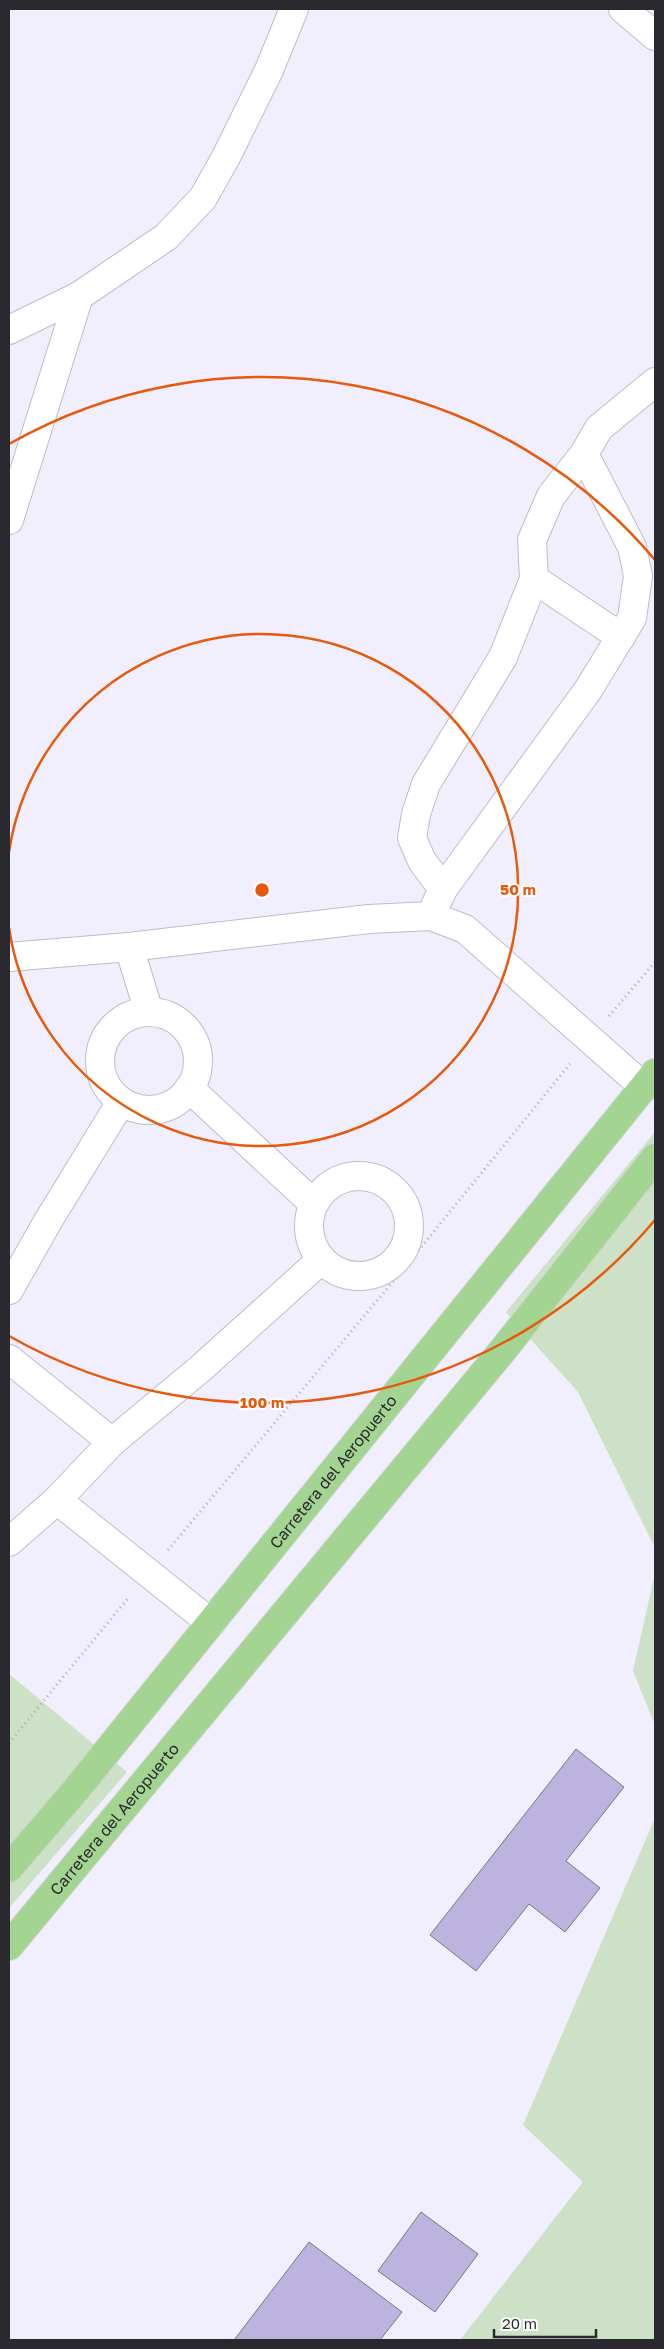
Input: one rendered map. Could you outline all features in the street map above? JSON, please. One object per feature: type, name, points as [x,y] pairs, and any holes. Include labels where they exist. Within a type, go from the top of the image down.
[{"type":"main road","name":"Carretera del Aeropuerto","points":[[9,1868],[211,1623],[650,1080]]},
{"type":"main road","name":"Carretera del Aeropuerto","points":[[9,1946],[503,1350],[655,1158]]},
{"type":"street","points":[[9,330],[78,296],[166,237],[203,198],[226,157],[269,70],[294,9]]},
{"type":"street","points":[[622,9],[655,36]]},
{"type":"street","points":[[9,520],[78,296]]},
{"type":"street","points":[[442,889],[422,861],[412,838],[416,814],[426,784],[503,657],[534,580],[532,540],[551,496],[584,454],[599,428],[655,382]]},
{"type":"street","points":[[431,916],[442,889],[588,690],[632,618],[638,576],[632,547],[584,454]]},
{"type":"street","points":[[534,580],[621,637]]},
{"type":"street","points":[[9,957],[129,947],[369,919],[431,916],[465,929],[590,1040],[650,1080]]},
{"type":"street","points":[[129,947],[149,1012]]},
{"type":"street","points":[[149,1012],[164,1014],[177,1021],[188,1031],[195,1044],[198,1059],[196,1074],[189,1088],[179,1100],[158,1108],[135,1108],[120,1102],[110,1091],[102,1077],[99,1062],[102,1046],[109,1032],[120,1022],[134,1014],[149,1012]]},
{"type":"street","points":[[189,1088],[314,1204]]},
{"type":"street","points":[[9,1290],[120,1102]]},
{"type":"street","points":[[354,1176],[371,1178],[387,1184],[399,1196],[407,1211],[409,1228],[406,1245],[396,1259],[384,1270],[368,1276],[350,1276],[334,1271],[321,1260],[313,1248],[309,1234],[309,1218],[314,1204],[324,1190],[338,1180],[354,1176]]},
{"type":"street","points":[[9,1542],[57,1500],[112,1442],[200,1369],[321,1260]]},
{"type":"street","points":[[9,1359],[112,1442]]},
{"type":"street","points":[[57,1500],[211,1623]]},
{"type":"path","points":[[9,1744],[148,1573],[401,1272],[655,962]]},
{"type":"green space","points":[[655,1132],[655,1548],[578,1392],[506,1312]]},
{"type":"green space","points":[[655,1573],[655,1725],[633,1671]]},
{"type":"green space","points":[[9,1674],[127,1772],[9,1908]]},
{"type":"green space","points":[[655,1818],[655,2340],[460,2340],[583,2182],[523,2125]]},
{"type":"building","points":[[576,1749],[624,1787],[566,1861],[600,1888],[565,1932],[529,1904],[476,1971],[430,1935]]},
{"type":"building","points":[[421,2212],[478,2254],[435,2312],[378,2271]]},
{"type":"building","points":[[309,2242],[402,2312],[380,2340],[234,2340]]}]
